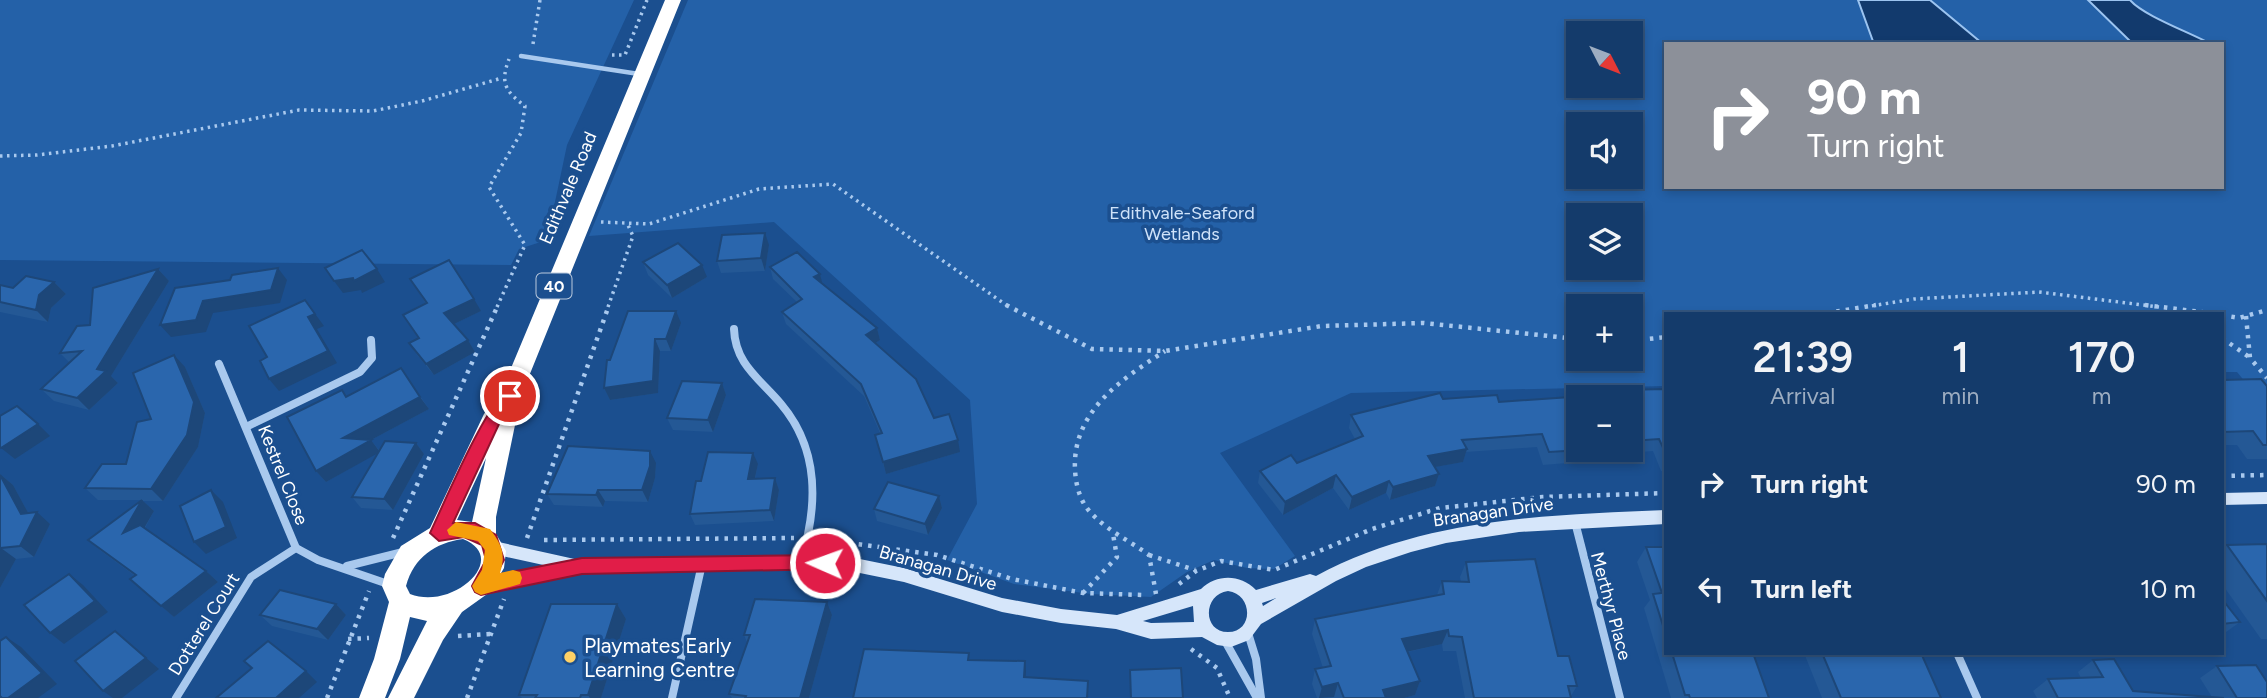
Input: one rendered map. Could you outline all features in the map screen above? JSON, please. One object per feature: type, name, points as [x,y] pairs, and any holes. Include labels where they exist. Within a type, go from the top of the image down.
[{"type":"highway","name":"Edithvale Road","points":[[439,533],[492,420],[510,396],[673,0]]},
{"type":"highway","name":"Edithvale Road","points":[[489,541],[484,506],[508,423],[510,396]]},
{"type":"highway","points":[[372,698],[387,659],[390,588],[412,549],[439,533],[464,529],[489,541]]},
{"type":"highway","name":"40","points":[[481,586],[491,573],[495,560],[489,541]]},
{"type":"highway","points":[[401,698],[434,632],[453,606],[481,586]]},
{"type":"highway","points":[[390,588],[423,611],[453,606]]},
{"type":"street","points":[[734,329],[733,343],[740,362],[788,414],[806,444],[812,464],[814,510],[800,562]]},
{"type":"street","points":[[246,427],[360,373],[372,360],[374,349],[371,340]]},
{"type":"street","name":"Kestrel Close","points":[[219,364],[296,548],[326,563],[346,566],[390,588]]},
{"type":"street","points":[[2224,499],[2267,498]]},
{"type":"street","name":"Branagan Drive","points":[[1253,598],[1331,575],[1376,556],[1431,539],[1508,525],[1664,517]]},
{"type":"street","name":"Merthyr Place","points":[[1574,521],[1620,698]]},
{"type":"street","name":"Branagan Drive","points":[[489,541],[524,547],[582,566]]},
{"type":"street","name":"Dotterel Court","points":[[176,698],[251,577],[296,548]]},
{"type":"street","name":"Kestrel Close","points":[[346,566],[412,549]]},
{"type":"street","name":"Branagan Drive","points":[[481,586],[582,566],[800,562],[850,564],[954,588],[1002,606],[1115,622],[1151,631],[1206,629]]},
{"type":"street","points":[[671,698],[702,564]]},
{"type":"street","name":"Branagan Drive","points":[[1258,618],[1331,575]]},
{"type":"street","points":[[1224,638],[1248,633],[1258,618],[1253,598],[1230,586],[1209,592],[1199,612],[1206,629],[1224,638],[1259,698]]},
{"type":"street","name":"Branagan Drive","points":[[1115,622],[1209,592]]},
{"type":"street","points":[[1248,633],[1256,659],[1259,698]]},
{"type":"street","points":[[1958,655],[1977,698]]},
{"type":"lane","points":[[521,56],[642,74]]},
{"type":"path","points":[[533,44],[540,0]]},
{"type":"path","points":[[603,55],[625,55],[647,0]]},
{"type":"path","points":[[524,43],[546,46]]},
{"type":"path","points":[[383,557],[525,245],[489,187],[521,133],[525,106],[507,92],[502,78],[511,54]]},
{"type":"path","points":[[0,156],[37,157],[78,152],[302,109],[371,111],[408,105],[502,78]]},
{"type":"path","points":[[794,538],[524,547],[633,236],[627,223],[649,223],[759,189],[834,184],[1012,309],[1092,349],[1165,351],[1322,326],[1424,323],[1566,338]]},
{"type":"path","points":[[1833,312],[1914,299],[2039,292],[2202,312]]},
{"type":"path","points":[[2180,309],[2184,312]]},
{"type":"path","points":[[2224,315],[2246,316],[2267,310]]},
{"type":"path","points":[[2246,316],[2250,358]]},
{"type":"path","points":[[1643,340],[1664,337]]},
{"type":"path","points":[[2224,339],[2250,358],[2267,378]]},
{"type":"path","points":[[1165,351],[1118,382],[1093,406],[1083,423],[1075,452],[1075,477],[1083,504],[1113,533],[1131,541],[1149,555],[1204,573],[1209,592]]},
{"type":"path","points":[[2224,476],[2267,475]]},
{"type":"path","points":[[1176,586],[1196,570],[1221,561],[1273,570],[1372,529],[1440,508],[1543,497],[1664,492]]},
{"type":"path","points":[[1083,593],[1117,557],[1113,533]]},
{"type":"path","points":[[826,540],[937,555],[1012,579],[1083,593],[1156,596],[1166,591]]},
{"type":"path","points":[[1149,555],[1157,603]]},
{"type":"path","points":[[467,698],[511,578]]},
{"type":"path","points":[[327,698],[390,588]]},
{"type":"path","points":[[1180,648],[1193,649],[1211,659],[1228,685],[1230,698]]},
{"type":"green space","points":[[0,0],[634,0],[567,145],[547,240],[519,249],[511,265],[0,260]]},
{"type":"green space","name":"Edithvale-Seaford Wetlands","points":[[688,0],[2267,0],[2267,408],[2237,372],[2224,372],[2224,312],[1664,312],[1664,386],[1566,385],[1566,388],[1351,393],[1220,453],[1295,556],[1274,569],[1247,568],[1214,560],[1187,572],[1151,597],[1091,594],[1014,584],[947,560],[977,504],[970,400],[774,222],[589,236]]},
{"type":"shaded area","points":[[1858,0],[1930,0],[1981,42],[1873,42]]},
{"type":"shaded area","points":[[2088,0],[2130,0],[2156,18],[2207,42],[2131,42]]},
{"type":"building","points":[[765,233],[761,258],[717,261],[722,235]]},
{"type":"building","points":[[678,243],[702,265],[667,285],[643,262]]},
{"type":"building","points":[[362,250],[377,269],[354,281],[353,278],[334,281],[325,268]]},
{"type":"building","points":[[797,252],[820,274],[814,277],[877,328],[866,335],[916,379],[934,418],[949,414],[958,440],[883,462],[875,435],[882,433],[861,384],[782,312],[802,299],[770,267]]},
{"type":"building","points":[[449,260],[474,299],[444,313],[468,340],[426,364],[409,343],[419,338],[403,315],[427,303],[410,279]]},
{"type":"building","points":[[278,268],[271,290],[203,301],[196,320],[160,325],[175,288],[230,280],[232,275]]},
{"type":"building","points":[[158,269],[97,369],[106,371],[77,398],[41,389],[82,351],[60,353],[77,326],[90,325],[93,288]]},
{"type":"building","points":[[26,276],[54,282],[39,295],[36,310],[0,302],[0,285],[13,288]]},
{"type":"building","points":[[305,300],[315,314],[308,317],[328,351],[269,379],[260,361],[267,357],[249,326]]},
{"type":"building","points":[[628,311],[676,311],[666,339],[655,339],[653,381],[604,388],[607,360],[610,360]]},
{"type":"building","points":[[174,355],[194,402],[187,435],[151,489],[85,488],[102,464],[126,464],[137,422],[151,419],[133,373]]},
{"type":"building","points":[[401,368],[420,397],[343,438],[371,440],[316,471],[287,417],[342,390],[346,397]]},
{"type":"building","points":[[2261,379],[2267,386],[2267,445],[2263,445],[2253,431],[2224,432],[2224,380]]},
{"type":"building","points":[[682,381],[722,383],[708,420],[667,418]]},
{"type":"building","points":[[1664,389],[1664,450],[1659,439],[1643,440],[1643,390]]},
{"type":"building","points":[[1440,393],[1443,399],[1497,395],[1499,402],[1566,397],[1566,451],[1549,452],[1542,434],[1462,440],[1467,449],[1428,456],[1439,474],[1393,487],[1389,481],[1352,497],[1336,475],[1285,502],[1260,471],[1291,455],[1297,463],[1363,436],[1351,415]]},
{"type":"building","points":[[17,406],[38,424],[1,448],[0,416]]},
{"type":"building","points":[[385,441],[416,443],[384,499],[352,497]]},
{"type":"building","points":[[568,446],[650,451],[650,466],[642,490],[598,490],[596,495],[547,494]]},
{"type":"building","points":[[708,452],[753,453],[748,479],[775,478],[770,510],[690,514],[696,481],[701,481]]},
{"type":"building","points":[[0,475],[21,514],[37,512],[20,546],[0,550]]},
{"type":"building","points":[[888,482],[939,496],[925,524],[874,509]]},
{"type":"building","points":[[211,490],[226,527],[194,542],[180,506]]},
{"type":"building","points":[[142,500],[123,533],[140,525],[206,571],[161,606],[130,579],[136,575],[88,540]]},
{"type":"building","points":[[2267,544],[2267,601],[2227,545]]},
{"type":"building","points":[[1646,547],[1664,547],[1664,629],[1653,594],[1662,593]]},
{"type":"building","points":[[1535,559],[1558,656],[1569,656],[1577,686],[1568,686],[1571,698],[1474,698],[1462,637],[1449,636],[1448,630],[1402,639],[1420,681],[1383,690],[1386,698],[1344,698],[1338,683],[1322,687],[1315,669],[1331,666],[1315,619],[1444,594],[1442,581],[1469,582],[1466,562]]},
{"type":"building","points":[[69,574],[95,601],[50,633],[24,605]]},
{"type":"building","points":[[280,590],[336,604],[317,629],[260,615]]},
{"type":"building","points":[[755,599],[827,602],[800,698],[745,698],[746,696],[729,694],[750,635],[744,635]]},
{"type":"building","points":[[2224,602],[2240,622],[2224,624]]},
{"type":"building","points":[[551,604],[617,604],[588,695],[581,695],[580,698],[535,698],[537,695],[519,695]]},
{"type":"building","points":[[115,631],[146,658],[103,691],[75,661]]},
{"type":"building","points":[[6,637],[42,673],[8,698],[2,698],[0,641]]},
{"type":"building","points":[[268,641],[306,671],[276,698],[216,698],[252,668],[244,661]]},
{"type":"building","points":[[864,649],[969,653],[968,660],[1025,661],[1024,677],[1088,681],[1087,698],[853,698]]},
{"type":"building","points":[[1673,655],[1754,655],[1769,698],[1690,698],[1685,695]]},
{"type":"building","points":[[1823,655],[1922,655],[1941,698],[1841,698]]},
{"type":"building","points":[[2114,659],[2133,691],[2224,698],[2058,698],[2048,679],[2103,677],[2093,660]]},
{"type":"building","points":[[2256,665],[2267,682],[2267,698],[2237,698],[2217,666]]},
{"type":"building","points":[[1181,668],[1183,698],[1131,698],[1130,670]]},
{"type":"slow traffic","points":[[456,530],[464,529],[484,535],[494,548],[495,560],[491,573],[481,586],[513,578]]},
{"type":"place","name":"Playmates Early Learning Centre","points":[[570,657]]},
{"type":"route","points":[[510,396],[492,420],[469,474],[439,533],[464,529],[484,535],[490,541],[495,560],[491,573],[481,586],[582,566],[825,563]]}]
